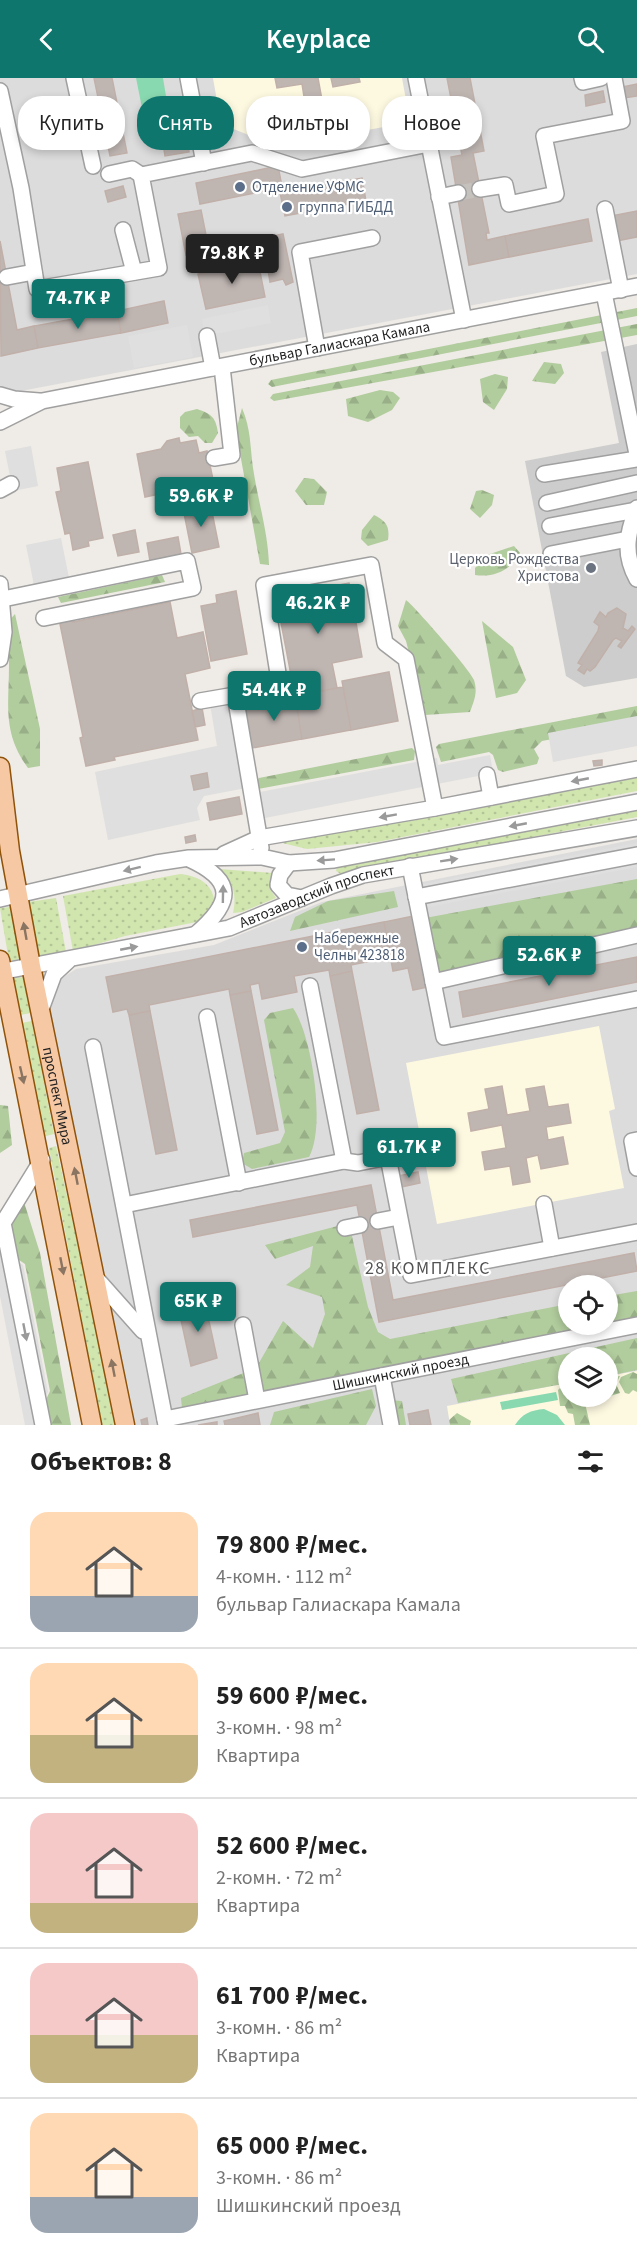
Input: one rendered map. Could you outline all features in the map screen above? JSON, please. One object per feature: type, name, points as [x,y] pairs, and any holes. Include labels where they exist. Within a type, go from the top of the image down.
[{"type":"main road","name":"проспект Мира","points":[[0,767],[10,851],[9,897],[31,966],[71,1152],[125,1425]]},
{"type":"main road","name":"проспект Мира","points":[[1,968],[42,1160],[92,1425]]},
{"type":"main road","points":[[42,1160],[47,1135],[53,1134],[71,1152]]},
{"type":"street","points":[[74,78],[93,166]]},
{"type":"street","points":[[188,78],[204,163]]},
{"type":"street","points":[[416,78],[420,96]]},
{"type":"street","points":[[582,78],[583,82],[602,78]]},
{"type":"street","points":[[480,189],[505,184],[508,204],[556,194],[544,136],[622,121],[614,78]]},
{"type":"street","points":[[0,91],[16,178],[21,188],[37,290],[159,268],[141,175]]},
{"type":"street","points":[[109,174],[132,169],[141,175],[252,153],[302,169],[399,150]]},
{"type":"street","points":[[430,150],[464,320]]},
{"type":"street","points":[[440,197],[458,194]]},
{"type":"street","points":[[605,209],[621,290]]},
{"type":"street","points":[[123,230],[134,272]]},
{"type":"street","points":[[317,348],[300,252],[372,238]]},
{"type":"street","points":[[7,277],[34,272]]},
{"type":"street","name":"бульвар Галиаскара Камала","points":[[42,401],[637,286]]},
{"type":"street","points":[[604,293],[637,454]]},
{"type":"street","points":[[207,336],[217,367],[232,455],[214,458]]},
{"type":"street","points":[[0,395],[14,399],[42,401]]},
{"type":"street","points":[[0,423],[42,401]]},
{"type":"street","points":[[544,474],[637,459]]},
{"type":"street","points":[[547,503],[637,483]]},
{"type":"street","points":[[550,526],[637,509]]},
{"type":"street","points":[[637,509],[627,532],[629,565],[637,579]]},
{"type":"street","points":[[551,554],[628,539]]},
{"type":"street","points":[[0,659],[4,632],[1,592],[187,561],[193,588],[44,618]]},
{"type":"street","points":[[200,701],[280,686],[264,585],[371,565],[385,643],[406,659],[435,808]]},
{"type":"street","points":[[235,695],[262,856]]},
{"type":"street","points":[[220,856],[259,838],[435,808],[637,769]]},
{"type":"street","points":[[487,775],[491,797]]},
{"type":"street","name":"Автозаводский проспект","points":[[9,897],[156,863],[189,858],[262,856],[289,863],[334,860],[637,802]]},
{"type":"street","name":"Автозаводский проспект","points":[[1,968],[31,966],[71,959],[229,928],[348,879],[410,866],[637,828]]},
{"type":"street","points":[[416,897],[637,855]]},
{"type":"street","points":[[189,858],[215,873],[223,883],[225,896],[222,907],[213,920],[193,936]]},
{"type":"street","points":[[289,863],[280,875],[278,885],[287,896],[302,898]]},
{"type":"street","points":[[410,866],[444,1037],[637,999]]},
{"type":"street","points":[[433,982],[637,935]]},
{"type":"street","points":[[40,1012],[54,974],[71,959]]},
{"type":"street","points":[[310,986],[344,1161]]},
{"type":"street","points":[[0,998],[11,1017]]},
{"type":"street","points":[[207,1017],[240,1183]]},
{"type":"street","points":[[93,1047],[147,1336],[166,1422]]},
{"type":"street","points":[[637,1140],[632,1141],[637,1168]]},
{"type":"street","points":[[124,1205],[344,1161],[358,1163],[388,1156],[411,1275],[637,1232]]},
{"type":"street","points":[[42,1160],[2,1224],[43,1425]]},
{"type":"street","points":[[544,1204],[552,1248]]},
{"type":"street","points":[[378,1221],[399,1217]]},
{"type":"street","points":[[345,1228],[360,1225]]},
{"type":"street","points":[[95,1277],[134,1317],[147,1336]]},
{"type":"street","points":[[243,1325],[257,1400]]},
{"type":"street","name":"Шишкинский проезд","points":[[166,1422],[257,1400],[637,1325]]},
{"type":"street","points":[[382,1376],[391,1425]]},
{"type":"shaded area","points":[[0,78],[637,78],[637,274],[0,395]]},
{"type":"shaded area","points":[[213,78],[402,78],[405,96],[382,96],[382,127],[370,130],[370,96],[246,96],[246,134],[234,129],[234,96],[216,96]]},
{"type":"shaded area","points":[[268,305],[271,323],[205,336],[202,319]]},
{"type":"shaded area","points":[[187,325],[193,357],[134,368],[128,336]]},
{"type":"shaded area","name":"Церковь Рождества Христова","points":[[637,344],[637,678],[584,687],[566,676],[525,461],[619,443],[601,352]]},
{"type":"shaded area","points":[[31,446],[38,486],[13,491],[5,451]]},
{"type":"shaded area","points":[[61,538],[69,578],[34,585],[26,545]]},
{"type":"shaded area","points":[[231,701],[246,788],[204,796],[197,808],[200,820],[108,840],[95,772],[217,746],[210,704]]},
{"type":"shaded area","points":[[637,716],[637,746],[553,762],[548,733]]},
{"type":"shaded area","points":[[490,755],[493,773],[265,818],[260,792],[437,758],[438,765]]},
{"type":"shaded area","points":[[637,839],[637,1425],[135,1425],[128,1384],[117,1355],[49,1002],[53,984],[76,969],[214,945],[322,902]]},
{"type":"shaded area","points":[[637,843],[637,867],[423,908],[418,885]]},
{"type":"shaded area","points":[[599,1026],[615,1109],[609,1111],[624,1188],[437,1224],[406,1063]]},
{"type":"shaded area","points":[[0,1247],[35,1425],[25,1425],[0,1296]]},
{"type":"shaded area","points":[[13,1258],[23,1265],[48,1392],[42,1404]]},
{"type":"shaded area","points":[[637,1371],[637,1425],[450,1425],[447,1406],[558,1385],[558,1407],[618,1407],[618,1374]]},
{"type":"green space","points":[[136,78],[163,78],[166,96],[140,96]]},
{"type":"green space","points":[[637,308],[637,316],[272,387],[268,384],[271,380]]},
{"type":"green space","points":[[637,324],[637,335],[274,401],[270,398],[273,394]]},
{"type":"green space","points":[[544,362],[561,364],[564,373],[555,384],[532,381]]},
{"type":"green space","points":[[495,374],[508,377],[507,389],[494,410],[483,402],[480,379]]},
{"type":"green space","points":[[380,390],[393,392],[400,398],[392,410],[368,422],[348,416],[346,399]]},
{"type":"green space","points":[[242,408],[249,430],[269,565],[260,564],[236,431]]},
{"type":"green space","points":[[197,409],[210,415],[216,424],[218,433],[212,443],[205,443],[198,436],[189,437],[180,428],[180,417],[185,412]]},
{"type":"green space","points":[[304,478],[314,479],[327,492],[324,505],[306,505],[295,491]]},
{"type":"green space","points":[[482,490],[494,495],[492,505],[480,518],[470,509],[476,491]]},
{"type":"green space","points":[[374,515],[386,524],[388,540],[368,546],[361,539],[362,530]]},
{"type":"green space","points":[[514,546],[520,553],[507,568],[495,574],[475,575],[475,568],[487,555]]},
{"type":"green space","points":[[162,575],[165,582],[61,603],[58,597]]},
{"type":"green space","points":[[406,600],[471,674],[476,693],[470,712],[425,715],[406,641],[398,626]]},
{"type":"green space","points":[[15,614],[40,729],[40,766],[28,768],[14,742],[9,718],[7,623]]},
{"type":"green space","points":[[482,621],[513,647],[526,680],[517,693],[496,698]]},
{"type":"green space","points":[[637,706],[637,723],[542,741],[534,749],[539,758],[537,764],[503,772],[498,770],[493,755],[489,752],[441,762],[436,747],[439,744]]},
{"type":"green space","points":[[412,748],[415,751],[414,760],[258,789],[256,781],[259,778]]},
{"type":"green space","points":[[637,777],[637,791],[377,842],[307,849],[278,842]]},
{"type":"green space","points":[[637,810],[637,817],[341,874],[336,871],[337,867],[349,864]]},
{"type":"green space","points":[[219,869],[273,873],[270,889],[276,898],[242,912],[233,913],[233,888],[228,878]]},
{"type":"green space","points":[[180,874],[200,879],[212,892],[215,905],[202,921],[125,936],[73,951],[63,896]]},
{"type":"green space","points":[[637,879],[637,927],[437,976],[425,918]]},
{"type":"green space","points":[[394,891],[398,907],[290,931],[295,917],[328,901]]},
{"type":"green space","points":[[56,898],[66,952],[39,956],[28,902]]},
{"type":"green space","points":[[10,907],[20,959],[9,961],[0,908]]},
{"type":"green space","points":[[24,977],[31,1013],[20,1015],[13,978]]},
{"type":"green space","points":[[293,1008],[306,1038],[311,1059],[316,1104],[314,1143],[309,1157],[252,1169],[242,1163],[244,1153],[280,1143],[285,1132],[264,1020],[270,1013]]},
{"type":"green space","points":[[32,1021],[54,1134],[42,1137],[21,1023]]},
{"type":"green space","points":[[0,1105],[8,1106],[12,1145],[0,1153]]},
{"type":"green space","points":[[56,1146],[115,1425],[102,1425],[49,1148]]},
{"type":"green space","points":[[24,1202],[40,1253],[71,1425],[46,1425],[43,1406],[50,1391],[25,1264],[13,1256],[9,1229]]},
{"type":"green space","points":[[349,1223],[368,1307],[378,1332],[390,1339],[558,1306],[558,1335],[572,1335],[183,1419],[181,1398],[256,1368],[283,1321],[313,1348],[325,1314],[322,1297],[286,1285],[310,1267],[313,1246],[275,1259],[265,1245]]},
{"type":"green space","points":[[637,1291],[637,1321],[618,1325],[618,1294]]},
{"type":"green space","points":[[637,1338],[637,1370],[618,1374],[618,1347],[596,1347]]},
{"type":"green space","points":[[558,1355],[558,1385],[458,1403],[451,1379]]},
{"type":"green space","points":[[633,1372],[637,1374],[637,1392],[633,1390],[629,1394],[625,1393],[619,1382],[621,1377]]},
{"type":"green space","points":[[372,1389],[376,1406],[366,1425],[270,1425],[274,1412]]},
{"type":"green space","points":[[556,1392],[558,1400],[502,1410],[500,1402]]},
{"type":"green space","points":[[389,1400],[402,1401],[406,1425],[392,1425]]},
{"type":"green space","points":[[565,1407],[586,1407],[590,1425],[575,1425],[573,1414],[568,1413]]},
{"type":"green space","points":[[544,1409],[557,1415],[565,1425],[515,1425],[527,1413]]},
{"type":"green space","points":[[457,1413],[471,1421],[470,1425],[450,1425],[449,1420]]},
{"type":"building","points":[[94,78],[112,78],[116,96],[98,96]]},
{"type":"building","points":[[275,78],[318,78],[321,96],[304,96],[302,84],[277,88]]},
{"type":"building","points":[[331,78],[359,78],[360,82],[333,87]]},
{"type":"building","points":[[447,78],[470,78],[473,96],[451,96]]},
{"type":"building","points":[[637,84],[637,96],[624,98],[622,87]]},
{"type":"building","points":[[603,91],[605,102],[586,106],[585,95]]},
{"type":"building","points":[[482,141],[484,151],[473,153],[489,233],[486,233],[487,240],[505,236],[509,257],[469,265],[451,157],[462,155],[461,150],[482,150]]},
{"type":"building","points":[[125,143],[127,153],[110,156],[109,150],[125,150]]},
{"type":"building","points":[[164,150],[189,150],[189,152],[165,156]]},
{"type":"building","points":[[278,166],[283,192],[362,178],[366,201],[285,216],[279,188],[200,204],[196,183]]},
{"type":"building","points":[[123,186],[126,197],[108,202],[105,191]]},
{"type":"building","points":[[201,210],[209,250],[186,255],[178,214]]},
{"type":"building","points":[[637,211],[637,237],[616,241],[611,216]]},
{"type":"building","points":[[588,219],[592,241],[509,257],[505,236]]},
{"type":"building","points":[[283,234],[293,282],[286,285],[283,279],[270,282],[263,238]]},
{"type":"building","points":[[0,241],[17,330],[34,326],[38,348],[1,356]]},
{"type":"building","points":[[258,262],[265,297],[206,309],[198,274]]},
{"type":"building","points":[[164,301],[168,323],[121,333],[117,311]]},
{"type":"building","points":[[117,311],[121,333],[38,348],[34,326]]},
{"type":"building","points":[[179,438],[180,443],[196,440],[199,453],[207,451],[215,489],[174,495],[173,491],[145,497],[137,454],[161,449],[167,441]]},
{"type":"building","points":[[88,462],[103,538],[88,541],[89,546],[73,550],[70,533],[65,534],[56,492],[61,491],[57,468]]},
{"type":"building","points":[[210,502],[219,547],[192,553],[183,508]]},
{"type":"building","points":[[135,530],[139,552],[118,556],[113,535]]},
{"type":"building","points":[[178,537],[181,554],[150,561],[147,543]]},
{"type":"building","points":[[349,583],[362,657],[332,663],[337,688],[295,696],[276,596]]},
{"type":"building","points":[[236,591],[247,654],[211,661],[201,606],[217,603],[216,595]]},
{"type":"building","points":[[170,602],[177,638],[203,632],[210,668],[185,674],[198,740],[114,757],[115,760],[86,766],[80,738],[83,737],[59,619],[72,617],[73,622]]},
{"type":"building","points":[[617,608],[626,614],[623,628],[628,631],[632,626],[635,629],[621,648],[618,646],[622,641],[616,638],[613,640],[595,667],[590,671],[587,669],[584,674],[578,670],[582,665],[578,663],[598,631],[599,626],[594,622],[600,612],[606,617],[608,613]]},
{"type":"building","points":[[389,672],[398,721],[351,730],[342,681]]},
{"type":"building","points":[[343,687],[351,730],[302,739],[295,696]]},
{"type":"building","points":[[295,696],[302,739],[252,748],[245,705]]},
{"type":"building","points":[[202,708],[205,725],[195,727],[192,711]]},
{"type":"building","points":[[602,760],[602,765],[594,766],[593,761]]},
{"type":"building","points":[[207,773],[209,787],[194,790],[191,776]]},
{"type":"building","points":[[239,797],[242,814],[210,820],[207,803]]},
{"type":"building","points":[[195,835],[196,841],[186,843],[185,837]]},
{"type":"building","points":[[414,916],[428,987],[413,990],[408,968],[393,971],[384,922]]},
{"type":"building","points":[[384,922],[391,957],[351,965],[352,971],[330,976],[329,970],[294,976],[297,992],[262,999],[259,983],[250,985],[251,991],[230,995],[229,989],[149,1005],[150,1011],[129,1015],[127,1009],[113,1012],[106,977]]},
{"type":"building","points":[[637,957],[637,982],[463,1017],[459,992]]},
{"type":"building","points":[[352,971],[379,1110],[357,1114],[330,976]]},
{"type":"building","points":[[251,991],[278,1130],[257,1134],[230,995]]},
{"type":"building","points":[[150,1011],[177,1150],[156,1154],[129,1015]]},
{"type":"building","points":[[502,1086],[507,1115],[530,1111],[526,1089],[544,1086],[548,1107],[568,1104],[571,1123],[546,1127],[548,1140],[563,1137],[568,1164],[541,1169],[538,1155],[526,1158],[530,1182],[513,1185],[510,1166],[485,1170],[482,1152],[506,1148],[502,1125],[471,1131],[468,1113],[489,1109],[485,1089]]},
{"type":"building","points":[[418,1172],[420,1183],[401,1187],[398,1176]]},
{"type":"building","points":[[371,1185],[393,1300],[634,1253],[637,1271],[617,1275],[558,1275],[558,1287],[379,1322],[357,1205],[193,1237],[190,1220]]},
{"type":"building","points":[[190,1303],[190,1306],[205,1303],[217,1358],[191,1366],[178,1306]]},
{"type":"building","points":[[428,1410],[431,1425],[410,1425],[408,1414]]},
{"type":"building","points":[[258,1413],[260,1425],[225,1425],[224,1421]]},
{"type":"building","points":[[147,1418],[148,1425],[142,1425],[141,1420]]},
{"type":"building","points":[[217,1422],[217,1425],[198,1425]]},
{"type":"tunnel","points":[[458,193],[480,189]]},
{"type":"place","name":"Отделение УФМС","points":[[240,187]]},
{"type":"place","name":"группа ГИБДД","points":[[287,207]]},
{"type":"place","name":"Церковь Рождества Христова","points":[[591,568]]},
{"type":"place","name":"Набережные Челны 423818","points":[[302,947]]},
{"type":"district","name":"28 КОМПЛЕКС","points":[[428,1268]]}]
